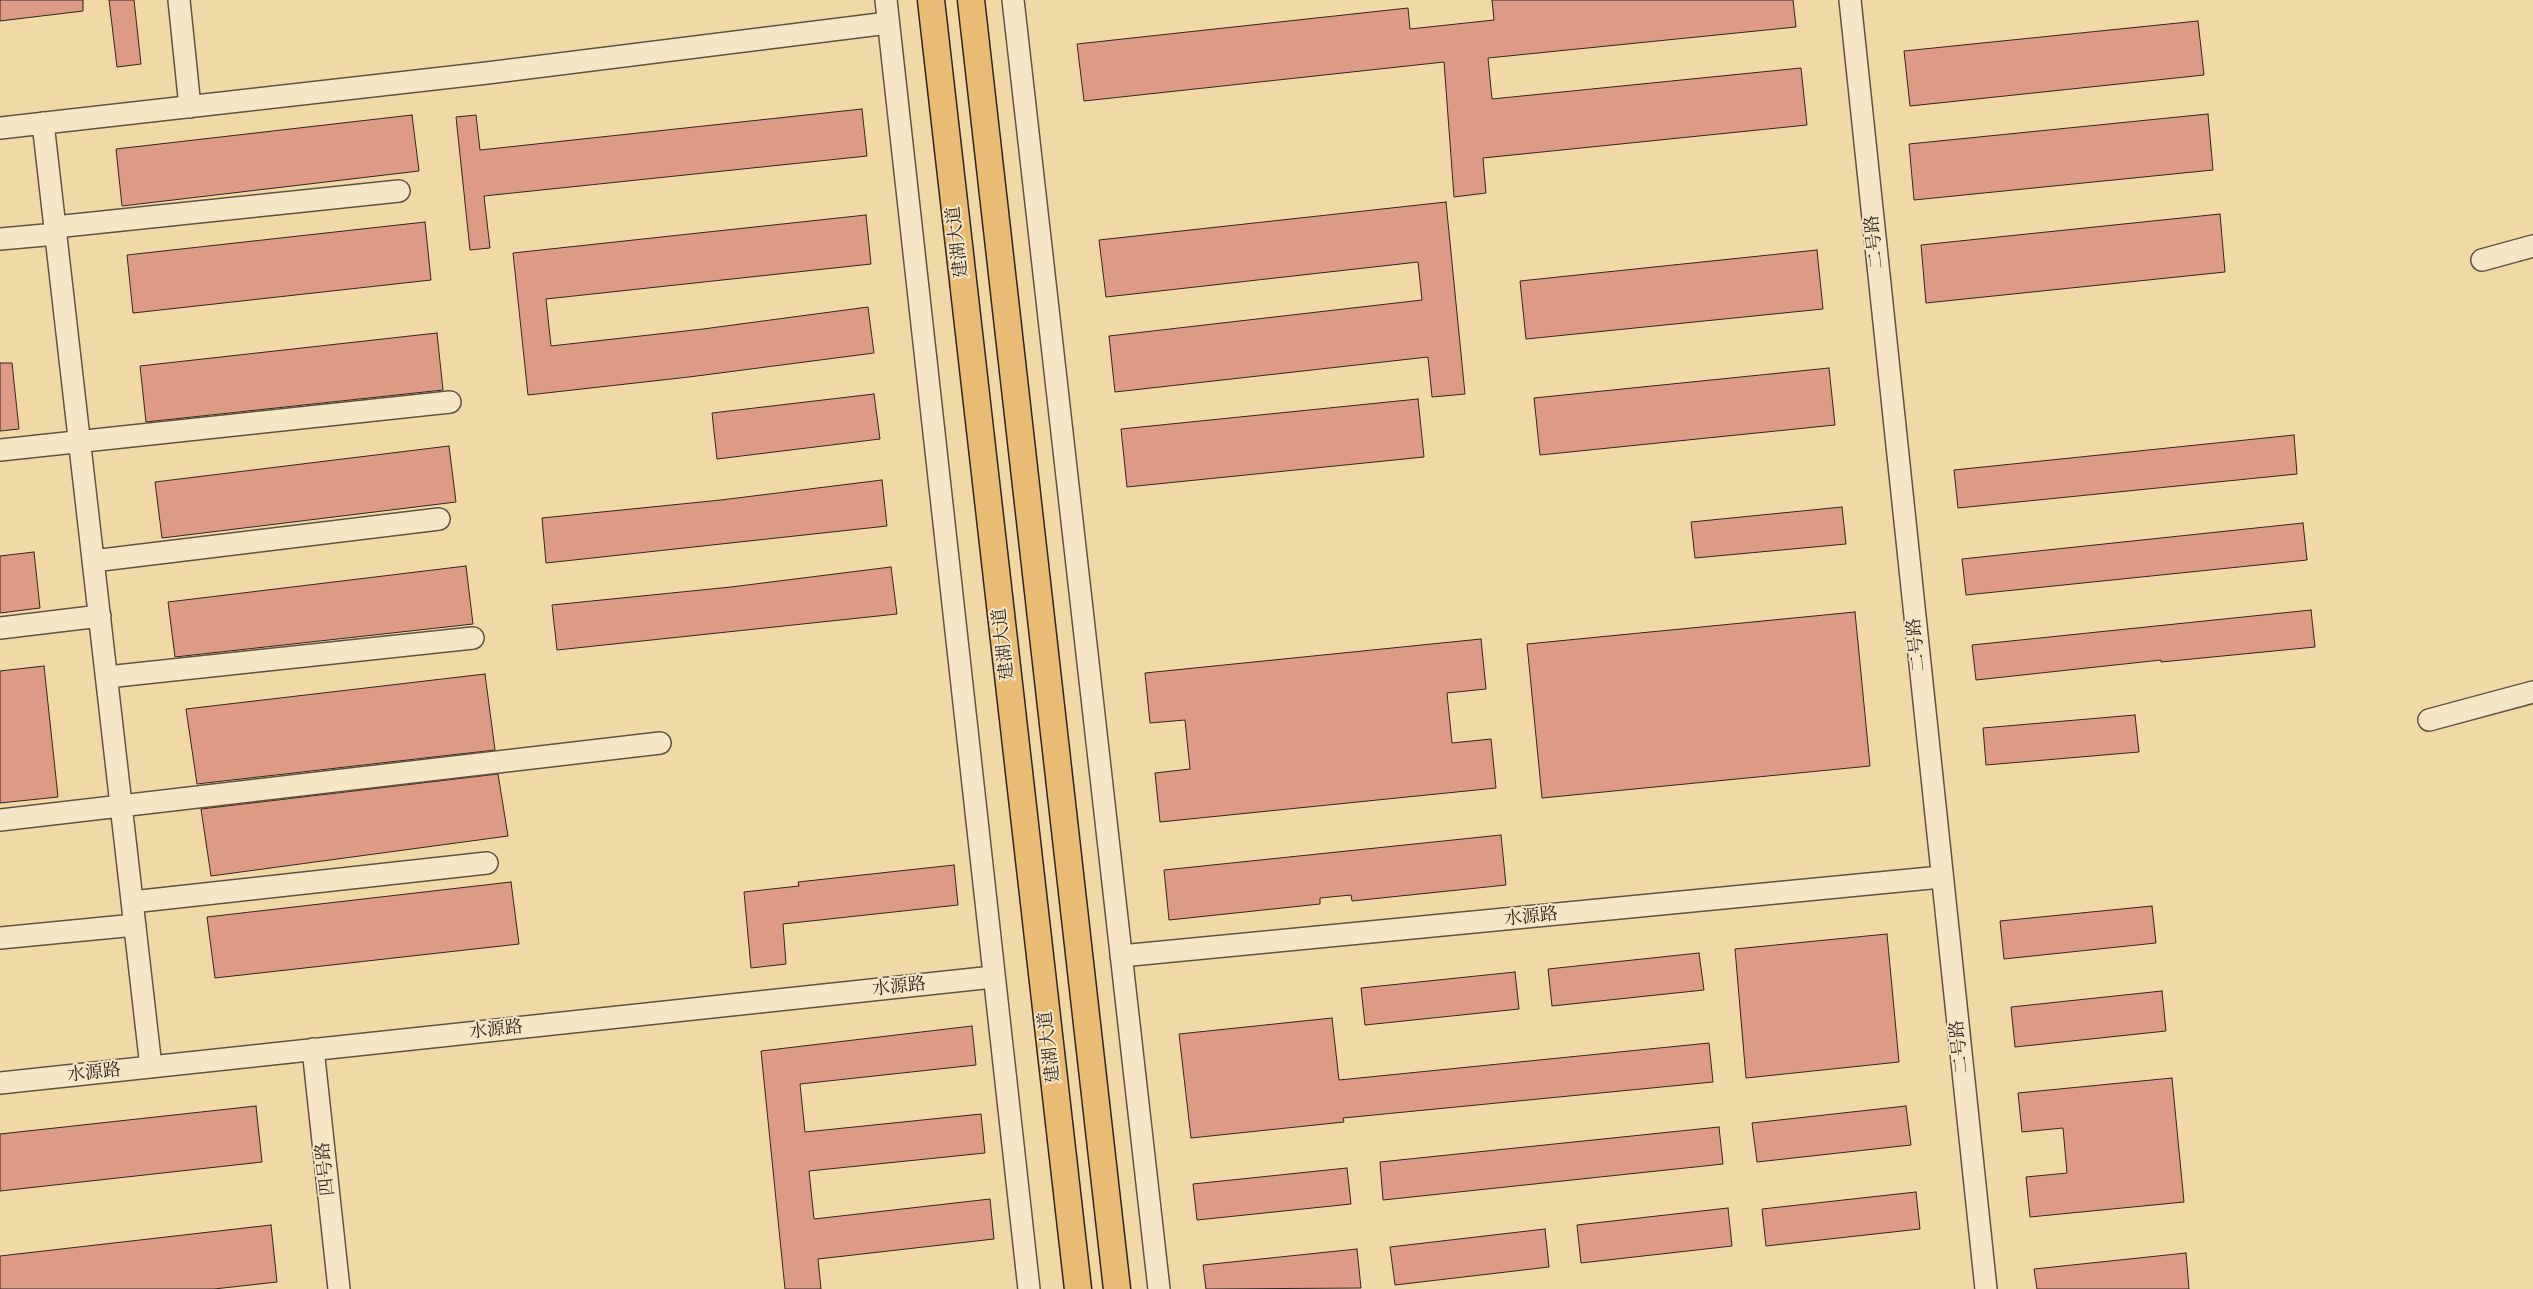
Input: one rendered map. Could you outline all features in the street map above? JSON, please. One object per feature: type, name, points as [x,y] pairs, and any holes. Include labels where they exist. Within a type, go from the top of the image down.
[{"type":"main road","name":"建湖大道","points":[[930,0],[1078,1289]]},
{"type":"main road","points":[[970,0],[1117,1289]]},
{"type":"street","points":[[179,0],[190,106]]},
{"type":"street","points":[[886,0],[992,977],[1029,1289]]},
{"type":"street","points":[[1013,0],[1159,1289]]},
{"type":"street","name":"二号路","points":[[1850,0],[1941,877],[1986,1289]]},
{"type":"street","points":[[0,128],[487,73],[888,23]]},
{"type":"street","points":[[43,123],[151,1067]]},
{"type":"street","points":[[0,239],[56,230],[399,191]]},
{"type":"street","points":[[2482,260],[2533,246]]},
{"type":"street","points":[[0,450],[450,402]]},
{"type":"street","points":[[93,561],[439,519]]},
{"type":"street","points":[[0,628],[100,616]]},
{"type":"street","points":[[107,677],[473,638]]},
{"type":"street","points":[[2429,720],[2533,692]]},
{"type":"street","points":[[0,820],[660,743]]},
{"type":"street","points":[[132,902],[487,864]]},
{"type":"street","name":"水源路","points":[[1121,956],[1941,877]]},
{"type":"street","points":[[0,938],[135,925]]},
{"type":"street","name":"水源路","points":[[0,1084],[992,977]]},
{"type":"street","name":"四号路","points":[[313,1049],[340,1289]]},
{"type":"building","points":[[0,0],[83,0],[83,11],[0,21]]},
{"type":"building","points":[[109,0],[134,0],[141,64],[117,67]]},
{"type":"building","points":[[1492,0],[1793,0],[1796,27],[1488,58],[1492,99],[1801,68],[1807,125],[1483,158],[1486,193],[1454,197],[1444,62],[1084,101],[1077,44],[1408,8],[1410,29],[1494,20]]},
{"type":"building","points":[[2198,21],[2204,75],[1910,106],[1904,51]]},
{"type":"building","points":[[862,109],[867,156],[484,196],[490,248],[470,250],[456,117],[476,115],[480,150]]},
{"type":"building","points":[[2208,114],[2213,170],[1914,200],[1909,144]]},
{"type":"building","points":[[412,115],[419,171],[122,206],[116,149]]},
{"type":"building","points":[[1446,202],[1465,394],[1432,397],[1428,357],[1115,392],[1109,336],[1422,300],[1418,262],[1106,297],[1099,240]]},
{"type":"building","points":[[2220,214],[2225,272],[1926,303],[1921,245]]},
{"type":"building","points":[[866,215],[871,264],[546,299],[551,346],[703,329],[868,307],[874,353],[689,377],[528,395],[513,253]]},
{"type":"building","points":[[425,222],[431,280],[133,313],[127,255]]},
{"type":"building","points":[[1817,250],[1823,309],[1526,339],[1520,281]]},
{"type":"building","points":[[437,333],[443,390],[146,422],[140,366]]},
{"type":"building","points":[[0,363],[12,363],[19,429],[0,431]]},
{"type":"building","points":[[1829,368],[1835,425],[1540,455],[1534,398]]},
{"type":"building","points":[[874,394],[880,439],[717,459],[712,413]]},
{"type":"building","points":[[1418,399],[1424,457],[1127,487],[1121,429]]},
{"type":"building","points":[[2294,435],[2297,474],[1958,508],[1954,470]]},
{"type":"building","points":[[449,446],[456,502],[162,538],[155,482]]},
{"type":"building","points":[[882,480],[887,526],[546,563],[542,518],[721,500]]},
{"type":"building","points":[[1842,507],[1846,544],[1695,558],[1691,522]]},
{"type":"building","points":[[2303,523],[2307,560],[1966,595],[1962,559]]},
{"type":"building","points":[[34,552],[40,608],[0,613],[0,556]]},
{"type":"building","points":[[466,566],[473,624],[175,657],[168,602]]},
{"type":"building","points":[[891,567],[897,614],[557,650],[552,605],[731,587]]},
{"type":"building","points":[[2311,610],[2315,647],[2161,662],[2161,660],[1976,680],[1972,645]]},
{"type":"building","points":[[1855,612],[1870,766],[1542,798],[1527,644]]},
{"type":"building","points":[[1481,639],[1486,689],[1447,693],[1452,743],[1491,739],[1496,788],[1160,822],[1155,773],[1190,769],[1185,720],[1150,723],[1145,673]]},
{"type":"building","points":[[44,666],[58,797],[0,803],[0,671]]},
{"type":"building","points":[[485,674],[495,750],[197,784],[186,709]]},
{"type":"building","points":[[2135,715],[2139,752],[1986,765],[1983,728]]},
{"type":"building","points":[[498,774],[508,836],[211,876],[201,809]]},
{"type":"building","points":[[1501,835],[1506,885],[1352,901],[1351,895],[1320,898],[1320,904],[1169,920],[1164,870]]},
{"type":"building","points":[[954,865],[958,905],[783,924],[786,964],[751,968],[744,892],[799,886],[798,882]]},
{"type":"building","points":[[511,882],[519,944],[215,978],[207,917]]},
{"type":"building","points":[[2152,906],[2156,943],[2004,959],[2000,921]]},
{"type":"building","points":[[1887,934],[1899,1062],[1746,1078],[1735,949]]},
{"type":"building","points":[[1699,953],[1704,990],[1552,1006],[1548,969]]},
{"type":"building","points":[[1515,972],[1519,1009],[1365,1025],[1361,988]]},
{"type":"building","points":[[2162,991],[2166,1031],[2015,1047],[2011,1007]]},
{"type":"building","points":[[1332,1018],[1339,1080],[1709,1043],[1713,1082],[1343,1118],[1344,1122],[1191,1138],[1179,1034]]},
{"type":"building","points":[[972,1026],[976,1065],[800,1084],[805,1132],[981,1114],[985,1153],[809,1171],[814,1219],[990,1199],[994,1239],[818,1259],[821,1289],[785,1289],[761,1051]]},
{"type":"building","points":[[2172,1078],[2184,1202],[2030,1217],[2026,1177],[2067,1173],[2063,1128],[2022,1132],[2018,1093]]},
{"type":"building","points":[[256,1106],[262,1162],[0,1191],[0,1134]]},
{"type":"building","points":[[1906,1106],[1911,1145],[1757,1162],[1752,1123]]},
{"type":"building","points":[[1719,1127],[1723,1164],[1383,1200],[1380,1162]]},
{"type":"building","points":[[1347,1168],[1351,1204],[1197,1220],[1193,1184]]},
{"type":"building","points":[[1916,1192],[1920,1229],[1766,1246],[1762,1209]]},
{"type":"building","points":[[1728,1208],[1732,1246],[1581,1263],[1577,1225]]},
{"type":"building","points":[[271,1225],[277,1282],[214,1289],[0,1289],[0,1256]]},
{"type":"building","points":[[1545,1229],[1549,1267],[1395,1285],[1390,1247]]},
{"type":"building","points":[[1357,1249],[1361,1288],[1206,1289],[1203,1265]]},
{"type":"building","points":[[2186,1253],[2189,1289],[2037,1289],[2034,1269]]}]
